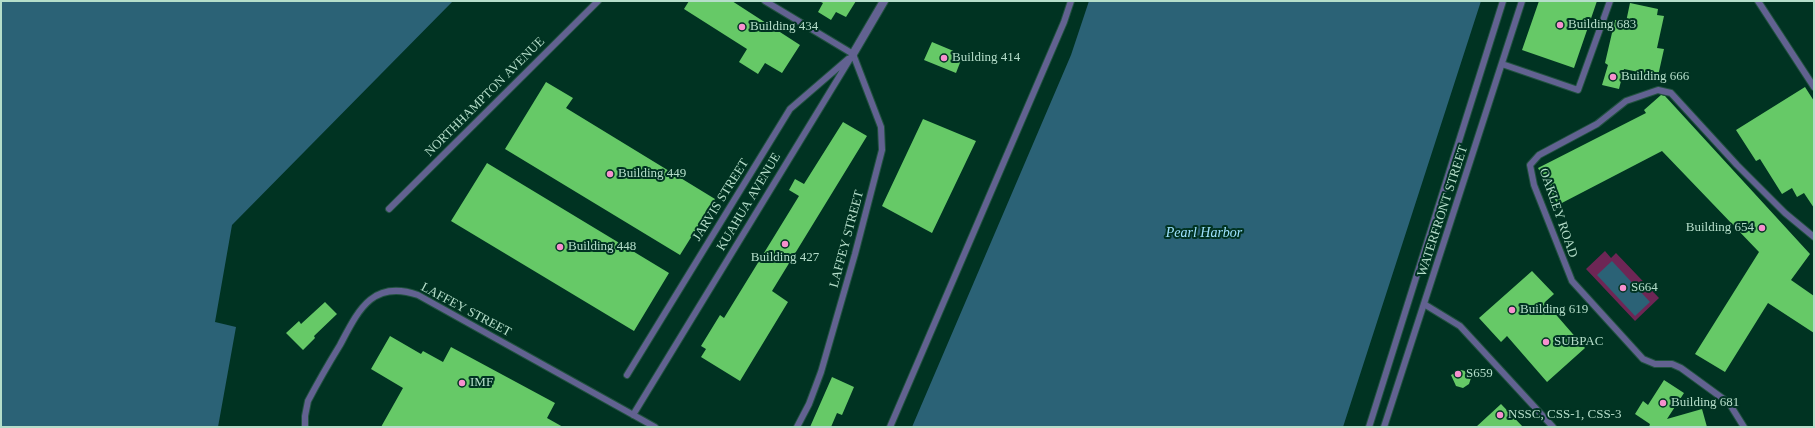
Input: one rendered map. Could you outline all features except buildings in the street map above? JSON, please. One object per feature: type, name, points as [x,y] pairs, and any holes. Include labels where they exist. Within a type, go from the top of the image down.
[{"type":"street","name":"KUAHUA AVENUE","points":[[853,54],[884,1]]},
{"type":"lane","name":"NORTHHAMPTON AVENUE","points":[[389,209],[598,1]]},
{"type":"lane","points":[[765,1],[853,54]]},
{"type":"lane","points":[[890,427],[1064,22],[1071,1]]},
{"type":"lane","points":[[1369,427],[1503,1]]},
{"type":"lane","name":"WATERFRONT STREET","points":[[1384,427],[1522,1]]},
{"type":"lane","points":[[1502,64],[1578,90],[1610,1]]},
{"type":"lane","points":[[1758,1],[1814,87]]},
{"type":"lane","name":"JARVIS STREET","points":[[627,375],[790,109],[853,54]]},
{"type":"lane","name":"KUAHUA AVENUE","points":[[633,415],[853,54]]},
{"type":"lane","name":"LAFFEY STREET","points":[[797,427],[809,404],[821,372],[856,254],[882,150],[880,127],[853,54]]},
{"type":"lane","name":"OAKLEY ROAD","points":[[1744,427],[1729,403],[1681,368],[1672,364],[1655,364],[1643,359],[1572,281],[1534,185],[1530,165],[1539,155],[1597,124],[1626,101],[1658,90],[1671,93],[1736,165],[1786,213],[1814,237]]},
{"type":"lane","name":"LAFFEY STREET","points":[[306,427],[305,416],[308,401],[359,309],[376,296],[396,291],[418,295],[655,427]]},
{"type":"lane","points":[[1424,304],[1460,326],[1553,427]]},
{"type":"shaded area","points":[[1605,251],[1611,258],[1616,253],[1659,298],[1635,321],[1586,269]]},
{"type":"water","points":[[1,1],[453,1],[232,225],[215,322],[236,327],[218,427],[1,427]]},
{"type":"water","name":"Pearl Harbor","points":[[1089,1],[1481,1],[1343,427],[912,427],[1071,55]]},
{"type":"water","name":"S664","points":[[1612,261],[1650,302],[1635,316],[1597,275]]},
{"type":"place","name":"Building 683","points":[[1560,25]]},
{"type":"place","name":"Building 434","points":[[742,27]]},
{"type":"place","name":"Building 414","points":[[944,58]]},
{"type":"place","name":"Building 666","points":[[1613,77]]},
{"type":"place","name":"Building 449","points":[[610,174]]},
{"type":"place","name":"Building 654","points":[[1762,228]]},
{"type":"place","name":"Building 427","points":[[785,244]]},
{"type":"place","name":"Building 448","points":[[560,247]]},
{"type":"place","name":"S664","points":[[1623,288]]},
{"type":"place","name":"Building 619","points":[[1512,310]]},
{"type":"place","name":"SUBPAC","points":[[1546,342]]},
{"type":"place","name":"S659","points":[[1458,374]]},
{"type":"place","name":"IMF","points":[[462,383]]},
{"type":"place","name":"Building 681","points":[[1663,403]]},
{"type":"place","name":"NSSC, CSS-1, CSS-3","points":[[1500,415]]}]
